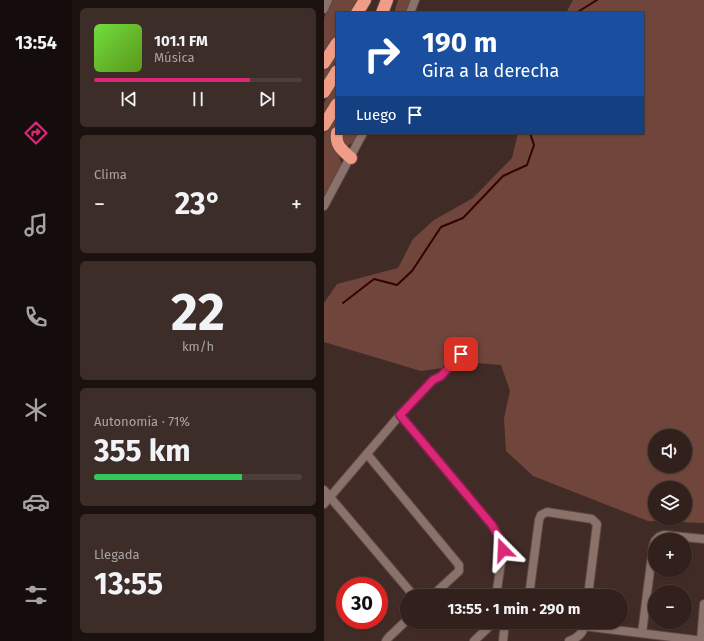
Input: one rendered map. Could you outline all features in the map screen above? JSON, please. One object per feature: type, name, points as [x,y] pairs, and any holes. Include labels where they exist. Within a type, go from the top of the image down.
[{"type":"highway","points":[[358,12],[365,0]]},
{"type":"highway","points":[[367,12],[373,0]]},
{"type":"highway","points":[[382,12],[388,0]]},
{"type":"highway","points":[[386,12],[388,0]]},
{"type":"highway","points":[[324,64],[336,46]]},
{"type":"highway","points":[[324,92],[336,73]]},
{"type":"highway","points":[[324,125],[336,106]]},
{"type":"highway","points":[[337,134],[336,140],[340,148],[351,158]]},
{"type":"street","points":[[324,9],[328,0]]},
{"type":"street","points":[[410,12],[415,0]]},
{"type":"street","points":[[324,206],[363,134]]},
{"type":"street","points":[[324,504],[400,415],[433,380],[441,376],[461,354]]},
{"type":"street","points":[[400,415],[492,525],[499,536],[503,550],[497,589]]},
{"type":"street","points":[[367,454],[459,565],[459,571],[440,589]]},
{"type":"street","points":[[324,490],[408,589]]},
{"type":"street","points":[[530,589],[539,520],[541,515],[547,512],[592,520],[597,524],[589,589]]},
{"type":"street","points":[[692,538],[704,540]]},
{"type":"street","points":[[642,633],[649,577]]},
{"type":"street","points":[[617,629],[642,633],[650,638],[702,640],[704,604]]},
{"type":"street","points":[[386,641],[400,627]]},
{"type":"street","points":[[474,641],[487,629]]},
{"type":"street","points":[[503,641],[504,629]]},
{"type":"street","points":[[569,641],[580,635],[583,629]]},
{"type":"shaded area","points":[[332,0],[361,0],[354,12],[336,12],[336,38],[324,56],[324,18]]},
{"type":"shaded area","points":[[398,0],[411,0],[406,12],[394,12]]},
{"type":"shaded area","points":[[573,0],[704,0],[704,523],[692,523],[692,481],[648,481],[648,521],[533,476],[506,451],[504,418],[510,391],[501,365],[477,363],[421,371],[324,342],[324,303],[337,284],[398,268],[413,239],[434,220],[473,198],[512,158],[518,134],[644,134],[644,12],[567,12]]},
{"type":"shaded area","points":[[336,51],[336,60],[324,83],[324,71]]},
{"type":"shaded area","points":[[336,83],[336,97],[324,117],[324,103]]},
{"type":"shaded area","points":[[336,115],[336,132],[334,143],[342,165],[324,200],[324,134]]},
{"type":"shaded area","points":[[341,134],[359,134],[353,143],[345,147]]},
{"type":"waterway","points":[[578,12],[597,0]]},
{"type":"waterway","points":[[343,303],[374,279],[397,285],[412,271],[441,227],[463,218],[503,176],[527,165],[534,145],[530,134]]},
{"type":"route","points":[[461,354],[441,376],[433,380],[400,415],[492,525],[499,536],[503,550]]}]
